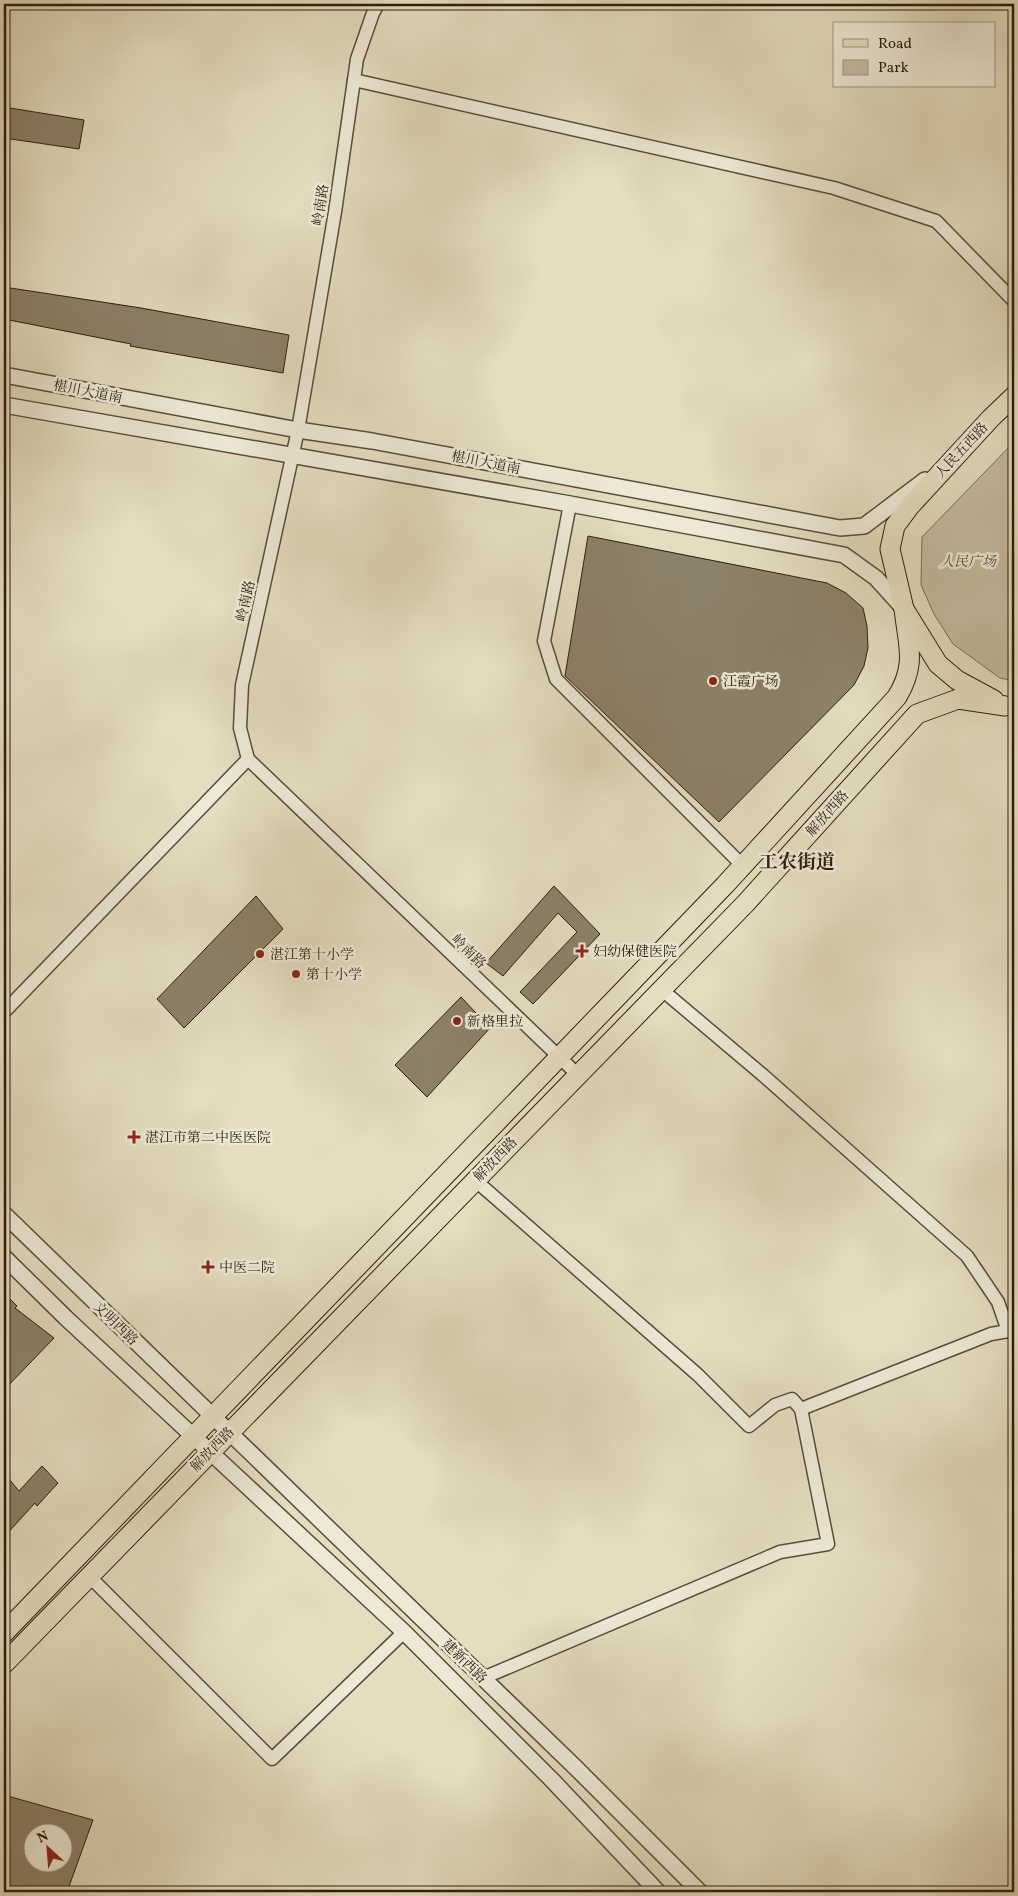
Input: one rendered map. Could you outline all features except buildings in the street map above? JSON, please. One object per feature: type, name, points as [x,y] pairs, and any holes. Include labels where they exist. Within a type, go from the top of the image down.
[{"type":"main road","name":"人民五西路","points":[[904,609],[890,549],[895,526],[910,506],[991,418],[1014,396]]},
{"type":"main road","points":[[904,609],[938,664],[957,680],[1011,707]]},
{"type":"main road","name":"解放西路","points":[[4,1633],[743,866],[897,698],[906,682],[910,663],[904,609]]},
{"type":"main road","name":"解放西路","points":[[4,1664],[744,904],[917,714],[958,699],[1011,707]]},
{"type":"street","name":"岭南路","points":[[378,4],[357,59],[333,222],[294,454],[242,685],[240,728],[248,759],[578,1075]]},
{"type":"street","points":[[354,80],[834,188],[908,211],[936,221],[1014,301]]},
{"type":"street","name":"椹川大道南","points":[[4,375],[298,430],[382,442],[840,528],[864,526],[887,511],[947,461]]},
{"type":"street","name":"椹川大道南","points":[[4,404],[294,454],[844,555],[876,578],[904,609]]},
{"type":"street","points":[[947,461],[991,418]]},
{"type":"street","points":[[570,504],[544,641],[556,679],[743,866]]},
{"type":"street","points":[[4,1012],[248,759]]},
{"type":"street","points":[[661,989],[764,1076],[967,1256],[998,1302],[1011,1331],[991,1334],[801,1409]]},
{"type":"street","points":[[475,1180],[698,1374],[749,1426],[775,1405],[792,1399],[801,1409],[828,1544],[780,1552],[483,1678]]},
{"type":"street","name":"文明西路","points":[[4,1214],[229,1432]]},
{"type":"street","points":[[4,1257],[209,1452]]},
{"type":"street","name":"建新西路","points":[[229,1432],[700,1892]]},
{"type":"street","name":"建新西路","points":[[209,1452],[404,1632],[552,1780],[658,1892]]},
{"type":"street","points":[[94,1581],[272,1759],[404,1632]]},
{"type":"green space","name":"人民广场","points":[[1014,442],[1014,681],[1000,678],[953,644],[934,614],[921,585],[922,537]]},
{"type":"place","name":"江霞广场","points":[[713,681]]},
{"type":"place","name":"妇幼保健医院","points":[[582,951]]},
{"type":"place","name":"湛江第十小学","points":[[260,954]]},
{"type":"place","name":"第十小学","points":[[296,974]]},
{"type":"place","name":"新格里拉","points":[[457,1021]]},
{"type":"place","name":"湛江市第二中医医院","points":[[134,1137]]},
{"type":"place","name":"中医二院","points":[[208,1267]]},
{"type":"district","name":"工农街道","points":[[797,861]]}]
